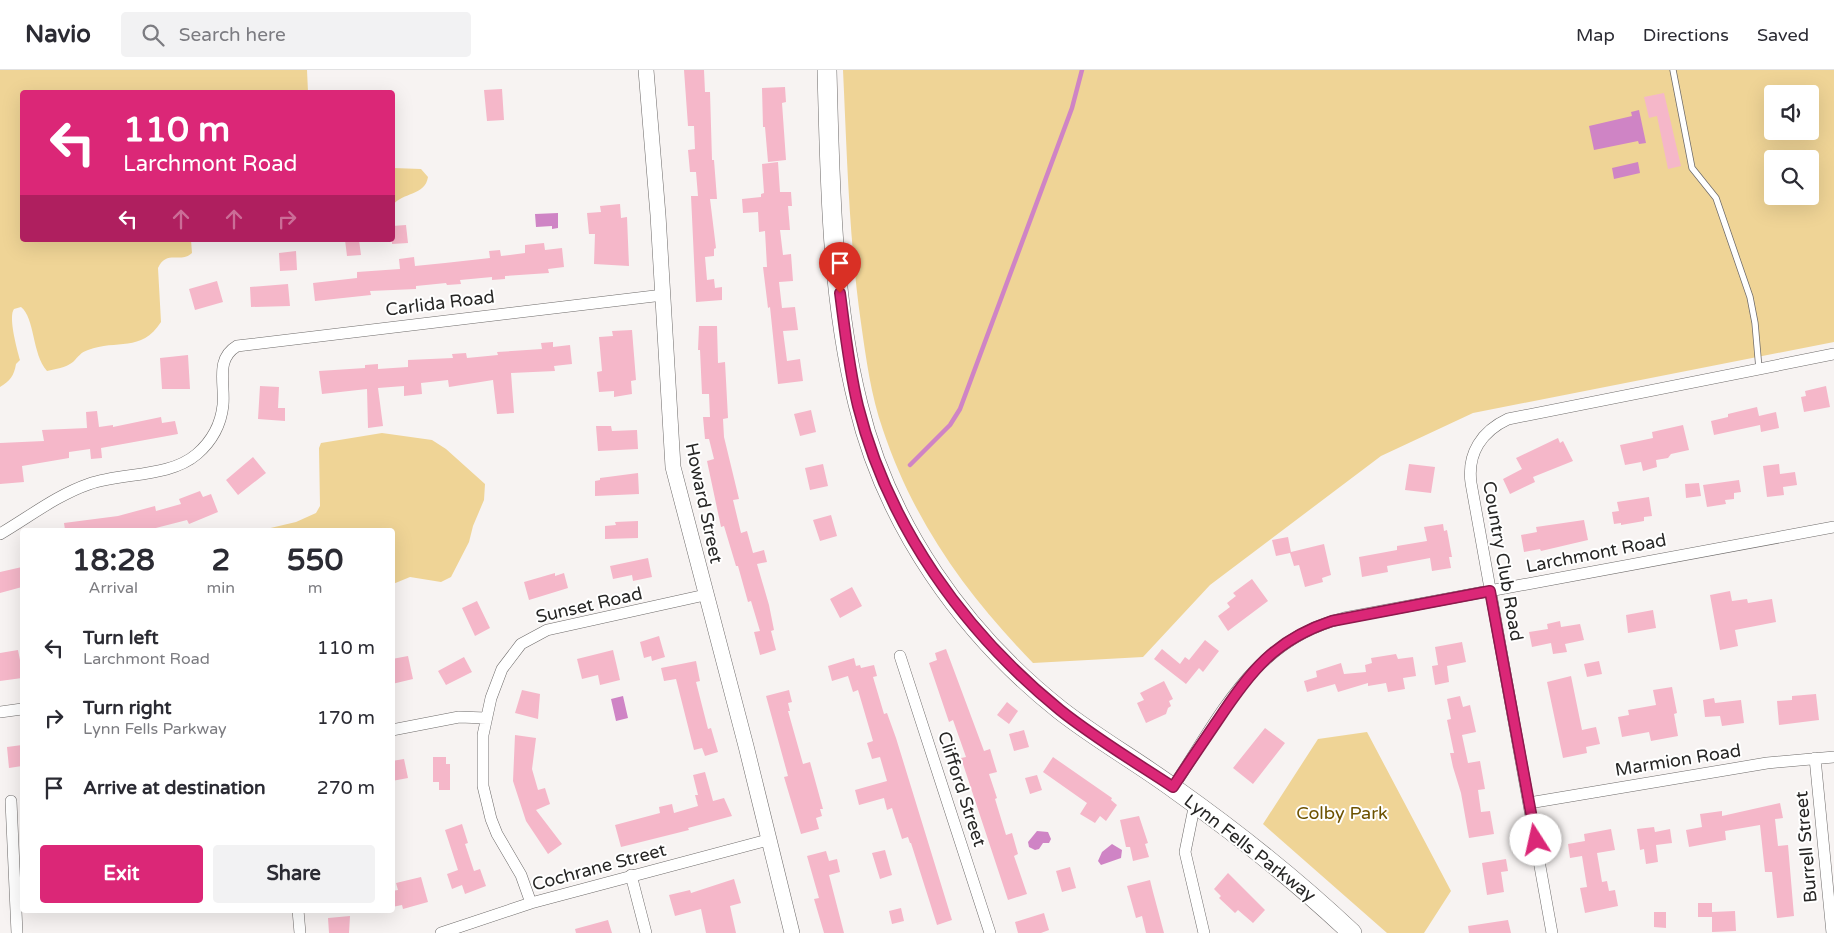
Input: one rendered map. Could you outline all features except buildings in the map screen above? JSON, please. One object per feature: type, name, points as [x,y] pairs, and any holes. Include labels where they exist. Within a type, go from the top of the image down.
[{"type":"main road","name":"Lynn Fells Parkway","points":[[827,70],[834,221],[848,357],[866,435],[898,511],[927,563],[951,598],[1006,661],[1062,711],[1195,803],[1282,870],[1352,933]]},
{"type":"street","name":"Howard Street","points":[[646,70],[663,295],[672,456],[705,595],[746,746],[792,933]]},
{"type":"street","name":"Carlida Road","points":[[0,534],[79,487],[99,481],[172,467],[197,454],[212,438],[220,418],[225,356],[236,346],[663,295]]},
{"type":"street","name":"Country Club Road","points":[[1552,933],[1470,476],[1471,461],[1476,447],[1489,430],[1502,422],[1516,417],[1834,354]]},
{"type":"street","name":"Larchmont Road","points":[[1173,787],[1249,675],[1266,657],[1308,629],[1332,621],[1834,527]]},
{"type":"street","name":"Sunset Road","points":[[531,903],[522,876],[497,834],[486,802],[481,760],[486,718],[496,681],[506,660],[521,644],[533,635],[554,628],[705,595]]},
{"type":"street","name":"Clifford Street","points":[[900,656],[990,933]]},
{"type":"street","points":[[0,712],[20,709]]},
{"type":"street","points":[[395,729],[459,717],[486,718]]},
{"type":"street","name":"Burrell Street","points":[[1815,758],[1832,933]]},
{"type":"street","name":"Marmion Road","points":[[1529,803],[1758,764],[1834,758]]},
{"type":"street","points":[[11,801],[18,856],[17,933]]},
{"type":"street","points":[[1195,803],[1185,852],[1204,933]]},
{"type":"street","name":"Cochrane Street","points":[[441,933],[531,903],[768,840]]},
{"type":"street","points":[[632,875],[646,933]]},
{"type":"street","points":[[298,913],[300,933]]},
{"type":"lane","points":[[1673,70],[1692,168],[1716,198],[1750,297],[1755,323],[1759,369]]},
{"type":"green space","points":[[0,70],[307,70],[308,90],[20,90],[20,242],[191,242],[192,253],[183,257],[165,259],[158,268],[161,322],[153,332],[137,342],[109,345],[86,351],[67,366],[47,371],[42,364],[26,312],[21,307],[14,309],[12,313],[12,326],[20,360],[16,364],[11,378],[0,387]]},
{"type":"green space","points":[[843,70],[1834,70],[1834,342],[1473,413],[1381,456],[1210,585],[1143,657],[1033,663],[986,610],[944,555],[910,496],[883,430],[869,377],[863,336],[851,228]]},
{"type":"green space","points":[[395,168],[421,169],[428,177],[423,188],[395,203]]},
{"type":"green space","points":[[382,433],[432,440],[446,449],[485,484],[484,500],[473,526],[469,542],[451,577],[441,582],[410,577],[395,583],[395,528],[270,528],[296,522],[316,513],[320,506],[319,448],[321,443]]},
{"type":"green space","name":"Colby Park","points":[[1367,732],[1451,891],[1424,933],[1387,933],[1263,824],[1318,739]]},
{"type":"shaded area","points":[[1639,110],[1646,143],[1639,144],[1638,141],[1594,150],[1589,126],[1632,116],[1631,112]]},
{"type":"shaded area","points":[[1638,162],[1640,173],[1614,179],[1612,168]]},
{"type":"shaded area","points":[[558,213],[558,228],[552,229],[552,226],[536,227],[535,214]]},
{"type":"shaded area","points":[[623,696],[628,718],[616,721],[611,699]]},
{"type":"shaded area","points":[[1037,831],[1048,832],[1051,839],[1049,843],[1043,843],[1039,849],[1035,850],[1029,847],[1028,842]]},
{"type":"shaded area","points":[[1112,844],[1122,850],[1121,858],[1101,865],[1098,861],[1102,852]]},
{"type":"waterway","points":[[910,465],[950,425],[960,409],[1072,108],[1082,70]]},
{"type":"route","points":[[840,293],[848,357],[858,406],[879,470],[901,519],[927,563],[967,618],[1018,673],[1062,711],[1173,787],[1249,675],[1266,657],[1297,635],[1332,621],[1490,591],[1536,840]]}]
